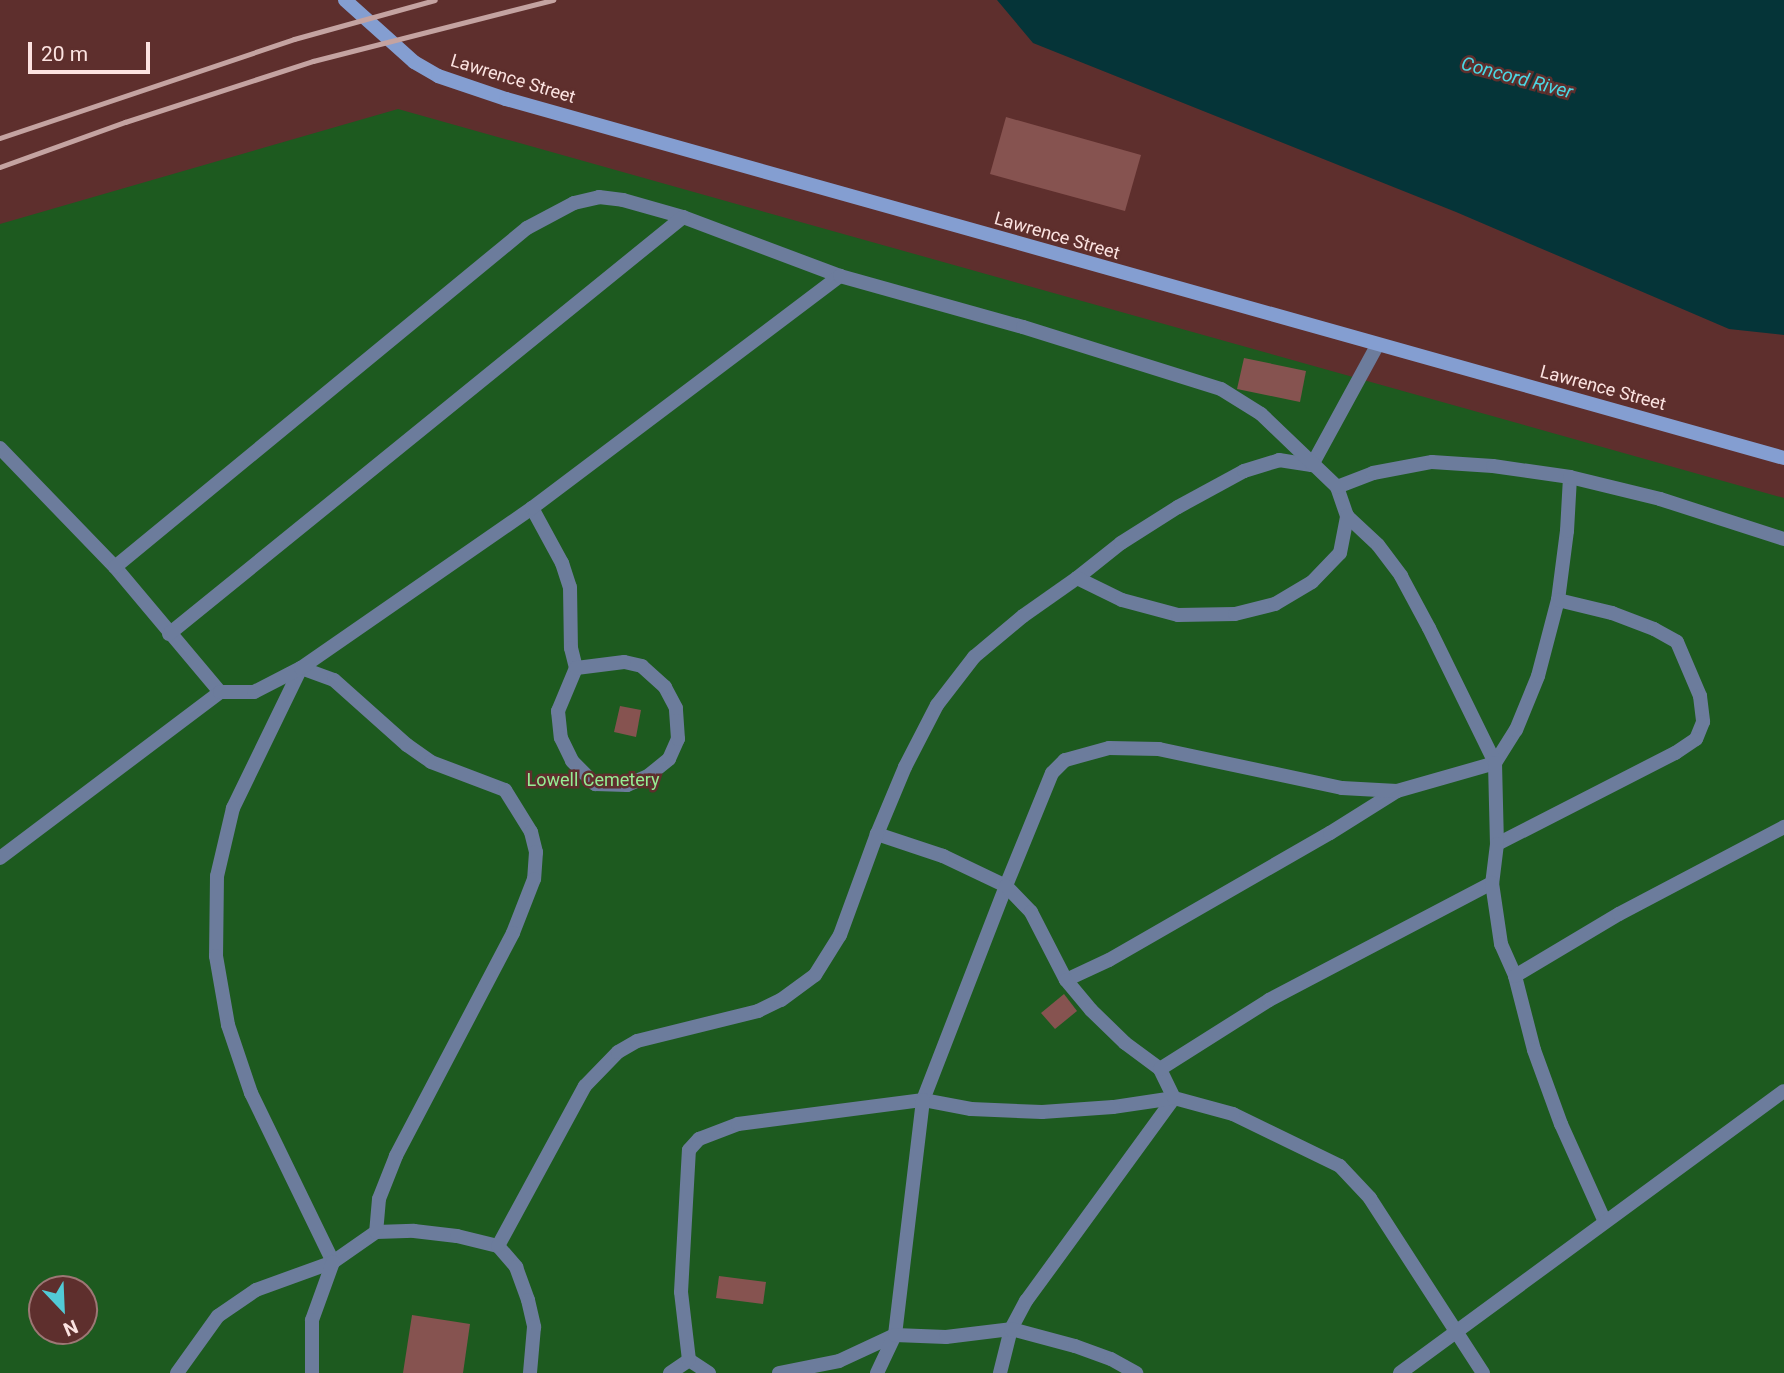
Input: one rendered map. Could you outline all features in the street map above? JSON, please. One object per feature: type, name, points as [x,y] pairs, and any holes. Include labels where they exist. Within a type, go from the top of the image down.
[{"type":"main road","name":"Lawrence Street","points":[[345,0],[414,62],[438,76],[472,88],[1377,346],[1784,458]]},
{"type":"lane","points":[[115,567],[527,228],[574,203],[599,197],[623,200],[683,217],[840,276],[998,319],[1221,388],[1261,414],[1337,487],[1348,516],[1378,545],[1401,576],[1494,763],[1497,844],[1492,883],[1501,944],[1515,976],[1534,1050],[1561,1124],[1605,1222]]},
{"type":"lane","points":[[169,634],[683,217]]},
{"type":"lane","points":[[0,858],[220,692],[254,692],[301,668],[532,508],[840,276]]},
{"type":"lane","points":[[1312,465],[1377,346]]},
{"type":"lane","points":[[0,448],[115,567],[220,692]]},
{"type":"lane","points":[[498,1247],[585,1086],[618,1052],[637,1041],[758,1011],[781,1000],[815,975],[840,935],[905,767],[937,705],[974,657],[1023,616],[1077,579],[1121,543],[1178,507],[1244,471],[1279,460],[1312,465]]},
{"type":"lane","points":[[1337,487],[1373,473],[1432,461],[1493,466],[1570,477],[1660,499],[1784,539]]},
{"type":"lane","points":[[1066,980],[1109,960],[1330,833],[1397,791],[1494,763],[1517,730],[1538,676],[1558,600],[1567,531],[1570,477]]},
{"type":"lane","points":[[532,508],[562,563],[570,587],[571,648],[576,668],[558,711],[561,738],[572,761],[595,784],[626,785],[648,776],[669,759],[678,739],[676,708],[664,687],[642,666],[624,662],[576,668]]},
{"type":"lane","points":[[1077,579],[1122,600],[1178,615],[1235,614],[1275,604],[1312,582],[1340,553],[1348,516]]},
{"type":"lane","points":[[1497,844],[1675,753],[1696,739],[1703,723],[1700,696],[1677,642],[1654,628],[1612,612],[1558,600]]},
{"type":"lane","points":[[301,668],[334,680],[407,745],[431,762],[505,790],[531,832],[536,852],[534,878],[513,933],[396,1156],[379,1199],[376,1231]]},
{"type":"lane","points":[[301,668],[233,808],[216,876],[216,956],[228,1025],[251,1093],[333,1262],[312,1320],[312,1373]]},
{"type":"lane","points":[[877,1373],[895,1335],[923,1100],[1052,773],[1065,760],[1078,754],[1109,748],[1158,749],[1342,788],[1397,791]]},
{"type":"lane","points":[[1515,976],[1619,914],[1784,827]]},
{"type":"lane","points":[[877,834],[943,856],[1006,886],[1031,912],[1066,980],[1091,1010],[1125,1043],[1160,1069],[1174,1098]]},
{"type":"lane","points":[[1160,1069],[1269,1000],[1492,883]]},
{"type":"lane","points":[[1400,1373],[1784,1091]]},
{"type":"lane","points":[[1000,1373],[1011,1329],[1026,1301],[1174,1098]]},
{"type":"lane","points":[[688,1360],[681,1292],[689,1150],[699,1139],[737,1124],[923,1100],[971,1109],[1042,1112],[1113,1107],[1174,1098],[1233,1114],[1340,1166],[1370,1198],[1483,1373]]},
{"type":"lane","points":[[177,1373],[218,1316],[256,1290],[333,1262],[376,1231],[414,1231],[457,1236],[498,1247],[516,1267],[528,1300],[534,1326],[530,1373]]},
{"type":"lane","points":[[779,1373],[839,1361],[895,1335],[946,1337],[1011,1329],[1075,1346],[1111,1359],[1136,1373]]},
{"type":"lane","points":[[670,1373],[688,1360]]},
{"type":"lane","points":[[688,1360],[709,1373]]},
{"type":"green space","name":"Lowell Cemetery","points":[[398,109],[1784,498],[1784,1373],[0,1373],[0,224]]},
{"type":"water","name":"Concord River","points":[[997,0],[1784,0],[1784,335],[1729,329],[1456,212],[1033,43]]},
{"type":"building","points":[[1006,117],[1141,155],[1125,211],[990,174]]},
{"type":"building","points":[[1244,358],[1306,371],[1300,402],[1237,389]]},
{"type":"building","points":[[620,706],[641,710],[636,737],[614,732]]},
{"type":"building","points":[[1064,994],[1077,1011],[1055,1029],[1041,1013]]},
{"type":"building","points":[[719,1276],[766,1282],[763,1304],[716,1298]]},
{"type":"building","points":[[412,1315],[470,1324],[463,1373],[403,1373]]},
{"type":"railway","points":[[0,138],[294,39],[435,0]]},
{"type":"railway","points":[[0,167],[125,122],[313,61],[553,0]]}]
